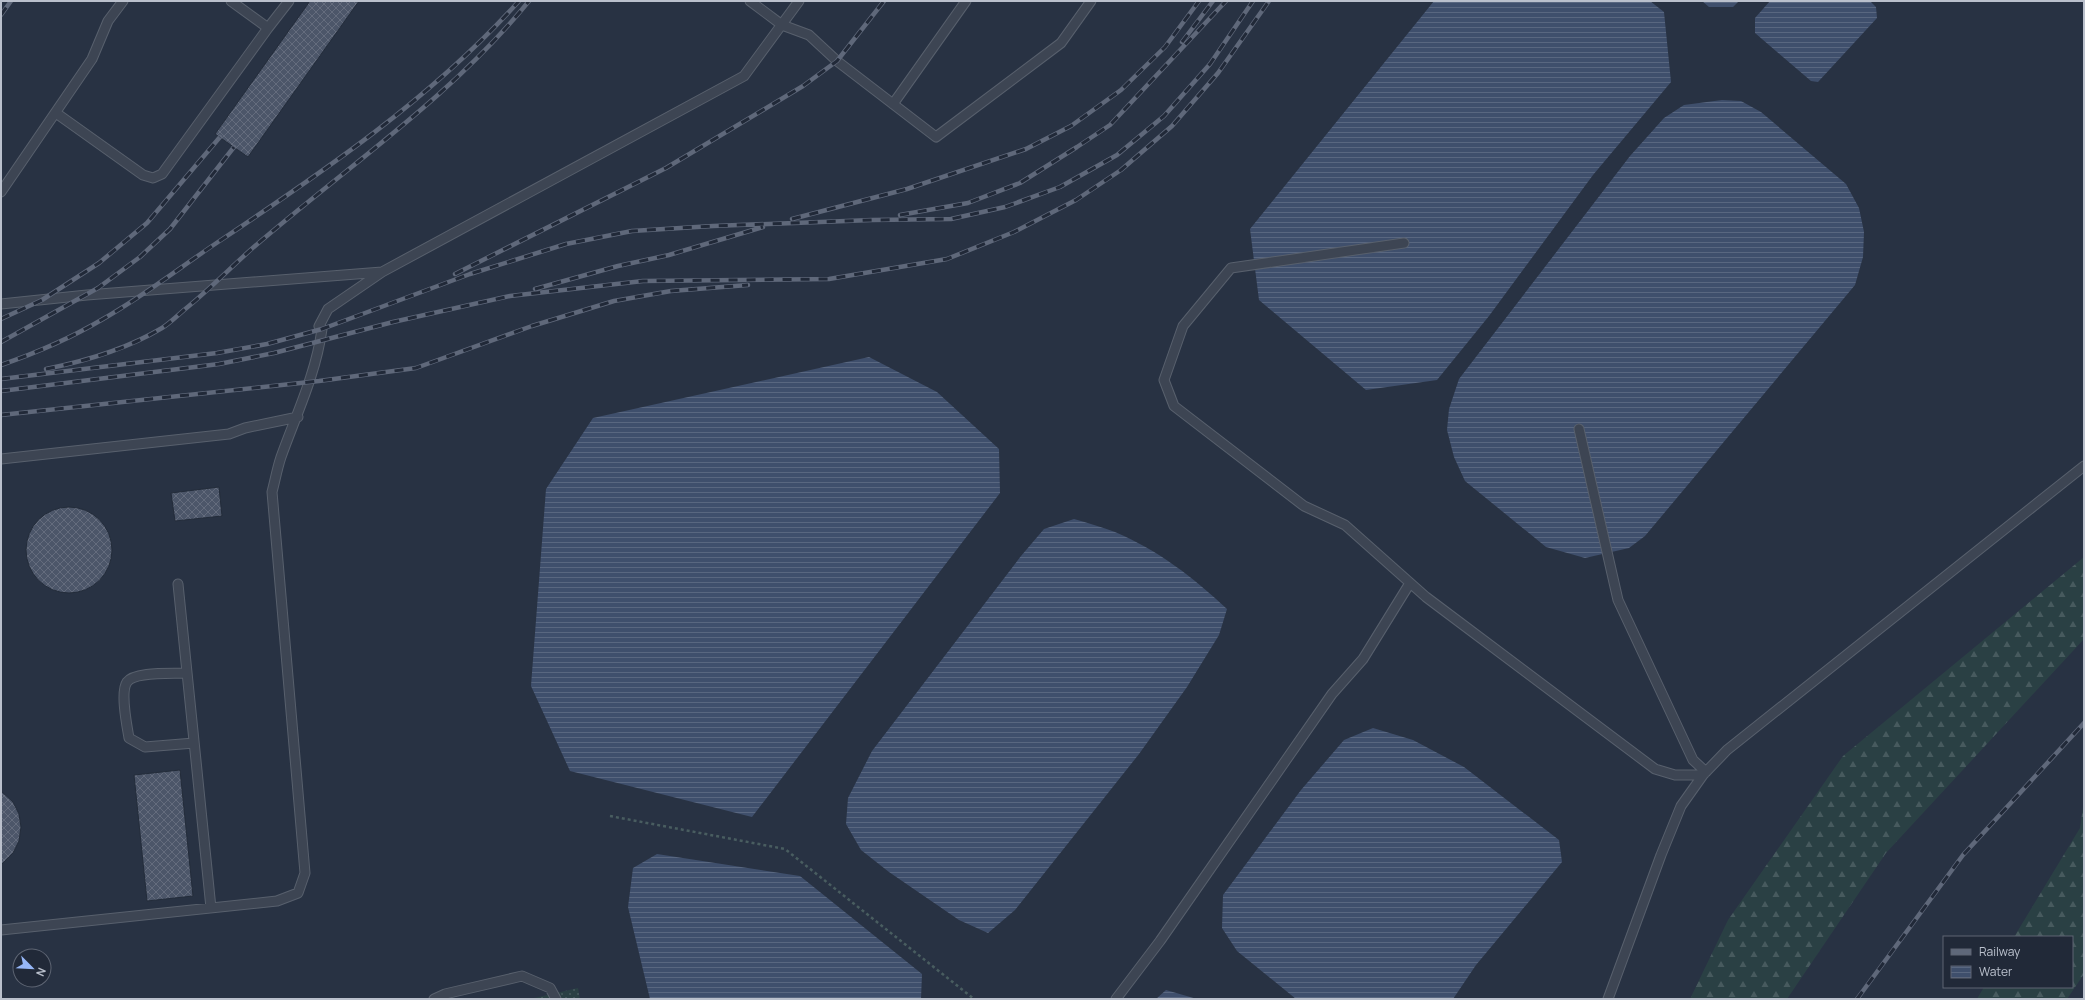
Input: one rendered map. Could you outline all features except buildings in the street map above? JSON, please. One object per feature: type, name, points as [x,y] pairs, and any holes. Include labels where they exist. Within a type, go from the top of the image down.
[{"type":"lane","points":[[1,192],[92,59],[108,22],[123,1]]},
{"type":"lane","points":[[231,1],[268,28]]},
{"type":"lane","points":[[56,113],[142,175],[153,178],[162,174],[289,1]]},
{"type":"lane","points":[[750,1],[782,25],[809,35],[837,62],[936,137],[1061,43],[1091,1]]},
{"type":"lane","points":[[1,930],[276,901],[298,894],[305,873],[272,492],[281,457],[298,417],[320,340],[322,329],[319,326],[328,309],[382,272],[744,76],[800,1]]},
{"type":"lane","points":[[893,104],[966,1]]},
{"type":"lane","points":[[1404,243],[1232,268],[1183,326],[1164,380],[1174,406],[1304,506],[1345,525],[1410,583],[1655,769],[1675,775],[1705,774]]},
{"type":"lane","points":[[1,304],[382,272]]},
{"type":"lane","points":[[1,460],[229,434],[245,428],[298,417]]},
{"type":"lane","points":[[1579,429],[1618,600],[1693,760],[1705,774]]},
{"type":"lane","points":[[1608,999],[1681,806],[1705,774],[1727,750],[2084,466]]},
{"type":"lane","points":[[1116,999],[1160,941],[1332,694],[1363,659],[1410,583]]},
{"type":"lane","points":[[178,584],[211,908]]},
{"type":"lane","points":[[187,673],[135,676],[126,683],[124,693],[129,738],[145,747],[194,744]]},
{"type":"lane","points":[[434,999],[445,994],[522,976],[550,988],[556,999]]},
{"type":"path","points":[[610,816],[784,849],[974,999]]},
{"type":"green space","points":[[2084,557],[2084,639],[1886,853],[1787,999],[1690,999],[1728,920],[1843,756]]},
{"type":"green space","points":[[2084,800],[2084,974],[2067,999],[1977,999],[1983,988],[2073,988],[2073,936],[2015,936],[2080,828]]},
{"type":"green space","points":[[578,988],[580,999],[530,999]]},
{"type":"water","points":[[1434,1],[1650,1],[1664,12],[1671,82],[1593,175],[1489,316],[1437,380],[1366,390],[1259,300],[1250,229]]},
{"type":"water","points":[[1702,1],[1739,1],[1733,7],[1709,7]]},
{"type":"water","points":[[1770,1],[1870,1],[1876,7],[1877,18],[1818,82],[1811,81],[1755,33],[1755,18]]},
{"type":"water","points":[[1722,100],[1741,101],[1761,112],[1846,184],[1859,208],[1864,232],[1863,257],[1855,285],[1645,536],[1629,548],[1585,558],[1546,547],[1465,481],[1454,457],[1447,430],[1449,409],[1459,379],[1630,156],[1664,118],[1684,105]]},
{"type":"water","points":[[869,357],[937,392],[999,449],[1000,493],[752,817],[570,771],[531,686],[546,489],[593,418]]},
{"type":"water","points":[[1074,519],[1115,532],[1146,547],[1202,586],[1227,609],[1219,635],[1187,687],[1139,754],[1015,910],[988,933],[959,920],[889,872],[861,850],[846,824],[848,798],[872,751],[1021,556],[1044,529]]},
{"type":"water","points":[[1373,728],[1413,740],[1464,767],[1559,840],[1562,862],[1476,965],[1453,999],[1296,999],[1237,951],[1222,928],[1223,895],[1301,790],[1344,740]]},
{"type":"water","points":[[657,854],[800,876],[922,974],[921,999],[650,999],[628,907],[633,868]]},
{"type":"water","points":[[1166,990],[1197,999],[1156,999]]},
{"type":"railway","points":[[1,15],[11,1]]},
{"type":"railway","points":[[1,365],[66,339],[91,326],[146,292],[336,161],[413,102],[450,70],[519,1]]},
{"type":"railway","points":[[46,369],[91,358],[120,348],[135,342],[168,324],[290,216],[398,130],[433,100],[499,36],[529,1]]},
{"type":"railway","points":[[455,274],[666,168],[803,86],[837,61],[884,1]]},
{"type":"railway","points":[[792,219],[907,189],[1026,149],[1071,126],[1121,90],[1165,47],[1199,1]]},
{"type":"railway","points":[[1182,42],[1213,1]]},
{"type":"railway","points":[[900,215],[968,203],[1020,183],[1077,147],[1110,125],[1226,1]]},
{"type":"railway","points":[[1,379],[217,353],[267,344],[322,329],[470,274],[566,244],[632,231],[713,226],[872,220],[951,219],[1005,207],[1060,187],[1117,155],[1164,116],[1210,64],[1253,1]]},
{"type":"railway","points":[[1,391],[219,364],[274,353],[393,322],[510,296],[643,281],[829,279],[947,259],[1014,232],[1076,200],[1121,170],[1172,126],[1218,73],[1269,1]]},
{"type":"railway","points":[[1,319],[42,300],[99,263],[147,223],[220,137]]},
{"type":"railway","points":[[1,342],[98,288],[140,257],[170,229],[234,147]]},
{"type":"railway","points":[[535,289],[618,266],[669,255],[763,227]]},
{"type":"railway","points":[[1,415],[319,381],[416,368],[532,326],[614,301],[671,291],[748,285]]},
{"type":"railway","points":[[1857,999],[1963,855],[2084,723]]}]
